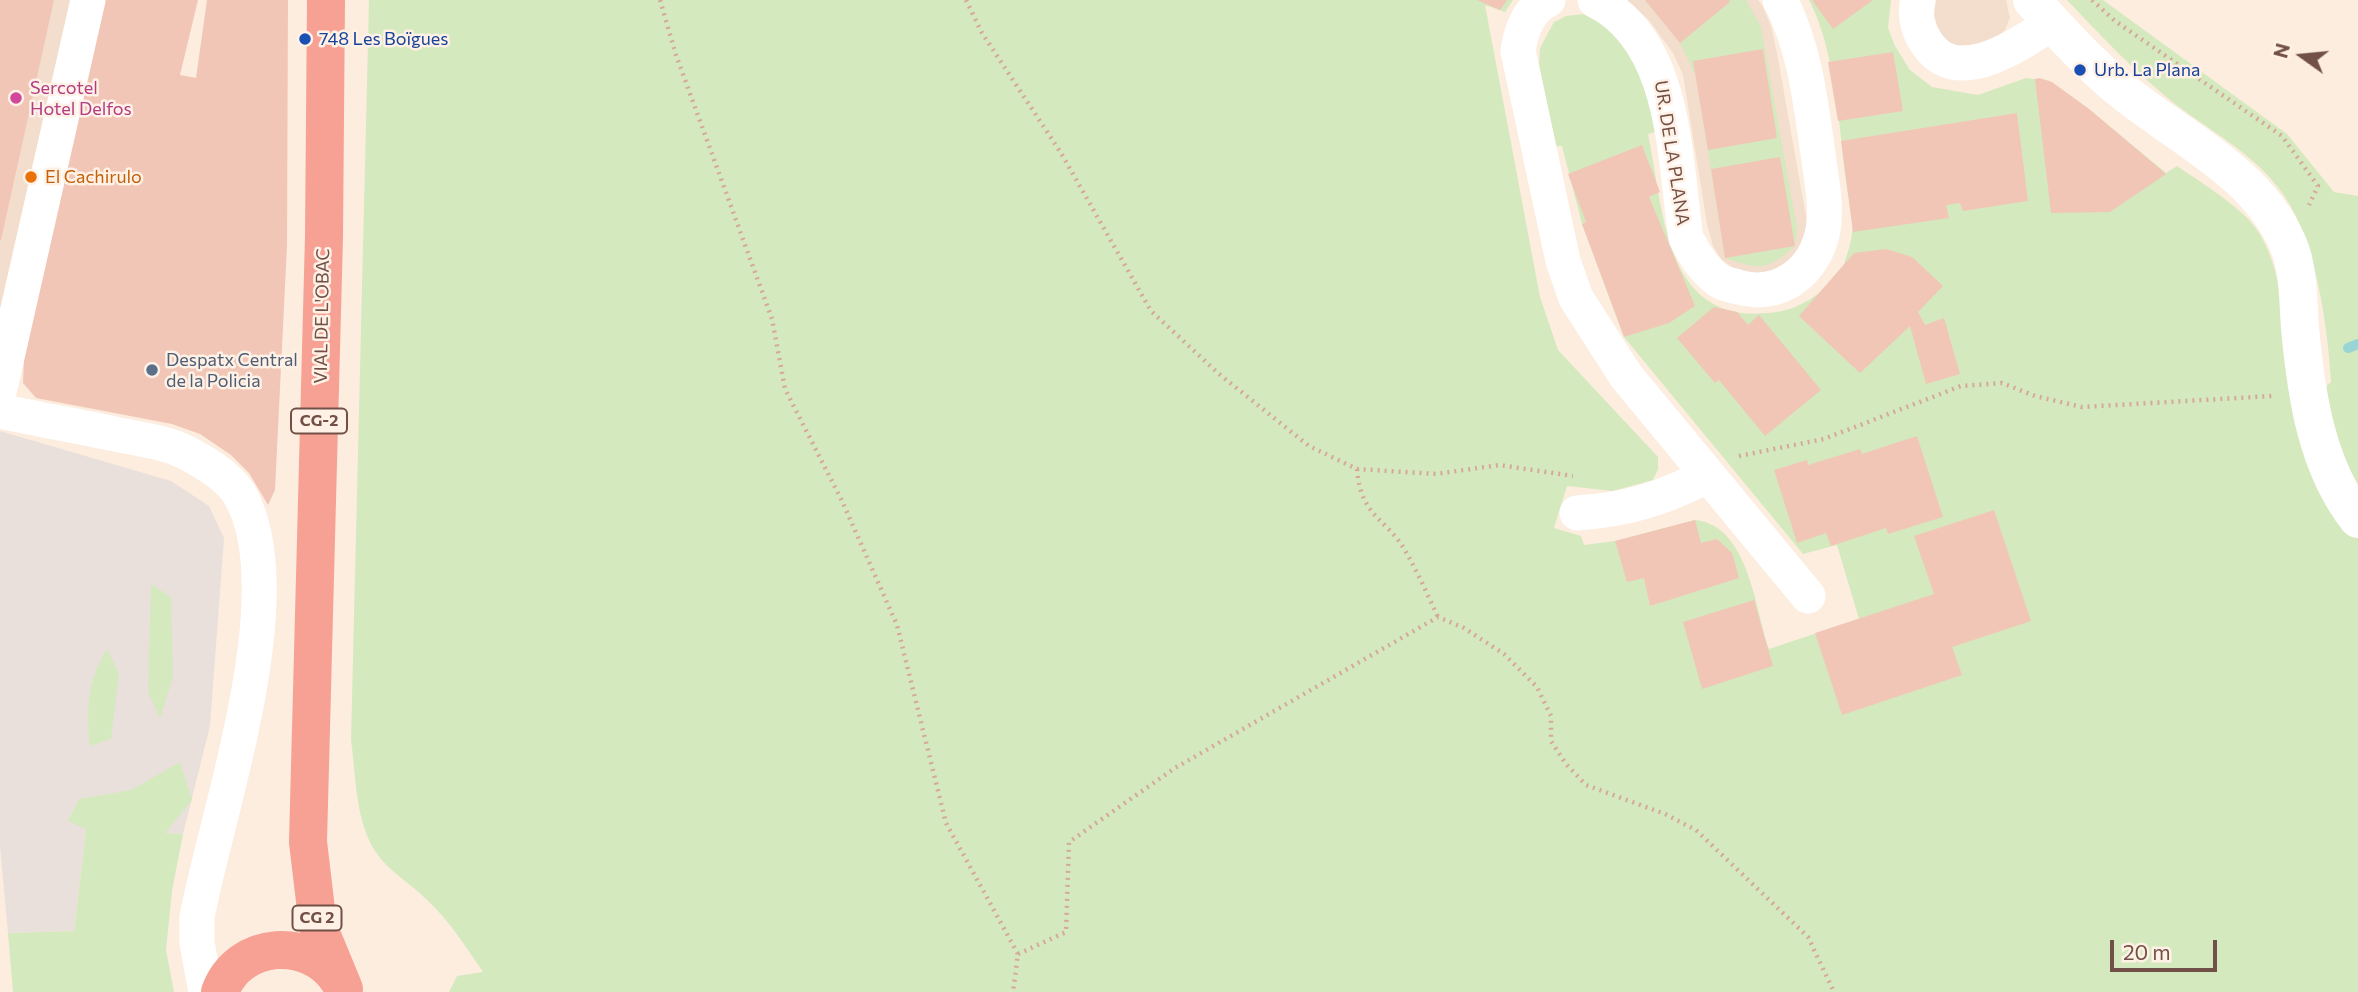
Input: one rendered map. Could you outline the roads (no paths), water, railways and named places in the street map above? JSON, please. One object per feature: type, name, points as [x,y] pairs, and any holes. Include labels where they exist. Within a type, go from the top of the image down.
[{"type":"highway","name":"VIAL DE L'OBAC","points":[[326,0],[324,236],[308,842],[318,926],[345,991]]},
{"type":"highway","name":"VIAL DE L'OBAC","points":[[262,952],[288,926],[299,891],[308,842]]},
{"type":"highway","name":"CG 2","points":[[220,992],[235,967],[262,952],[294,950],[315,957],[332,971],[345,991]]},
{"type":"main road","points":[[2042,11],[2115,84],[2225,164],[2282,231],[2289,246],[2296,278],[2307,393],[2323,455],[2358,519]]},
{"type":"street","points":[[0,388],[88,0]]},
{"type":"street","points":[[1548,0],[1531,16],[1521,31],[1518,51],[1567,274],[1576,298],[1595,332],[1626,376],[1808,596]]},
{"type":"street","name":"UR. DE LA PLANA","points":[[1595,0],[1633,29],[1652,57],[1663,84],[1686,238],[1695,256],[1720,282],[1749,290],[1766,291],[1780,288],[1806,268],[1817,251],[1825,207],[1803,59],[1790,19],[1780,0]]},
{"type":"street","points":[[1918,0],[1919,28],[1935,54],[1953,61],[1974,64],[2020,43],[2042,11]]},
{"type":"street","points":[[0,411],[144,440],[184,452],[213,469],[240,494],[255,542],[259,577],[257,641],[246,704],[197,917],[197,943],[206,992]]},
{"type":"street","points":[[1577,513],[1616,511],[1646,503],[1706,472]]},
{"type":"street","points":[[201,894],[200,910],[212,941],[224,951],[262,952]]},
{"type":"waterway","points":[[2348,348],[2358,344]]},
{"type":"place","name":"748 Les Boïgues","points":[[305,39]]},
{"type":"place","name":"Urb. La Plana","points":[[2080,70]]},
{"type":"place","name":"Sercotel Hotel Delfos","points":[[16,98]]},
{"type":"place","name":"El Cachirulo","points":[[31,177]]},
{"type":"place","name":"Despatx Central de la Policia","points":[[152,370]]}]
